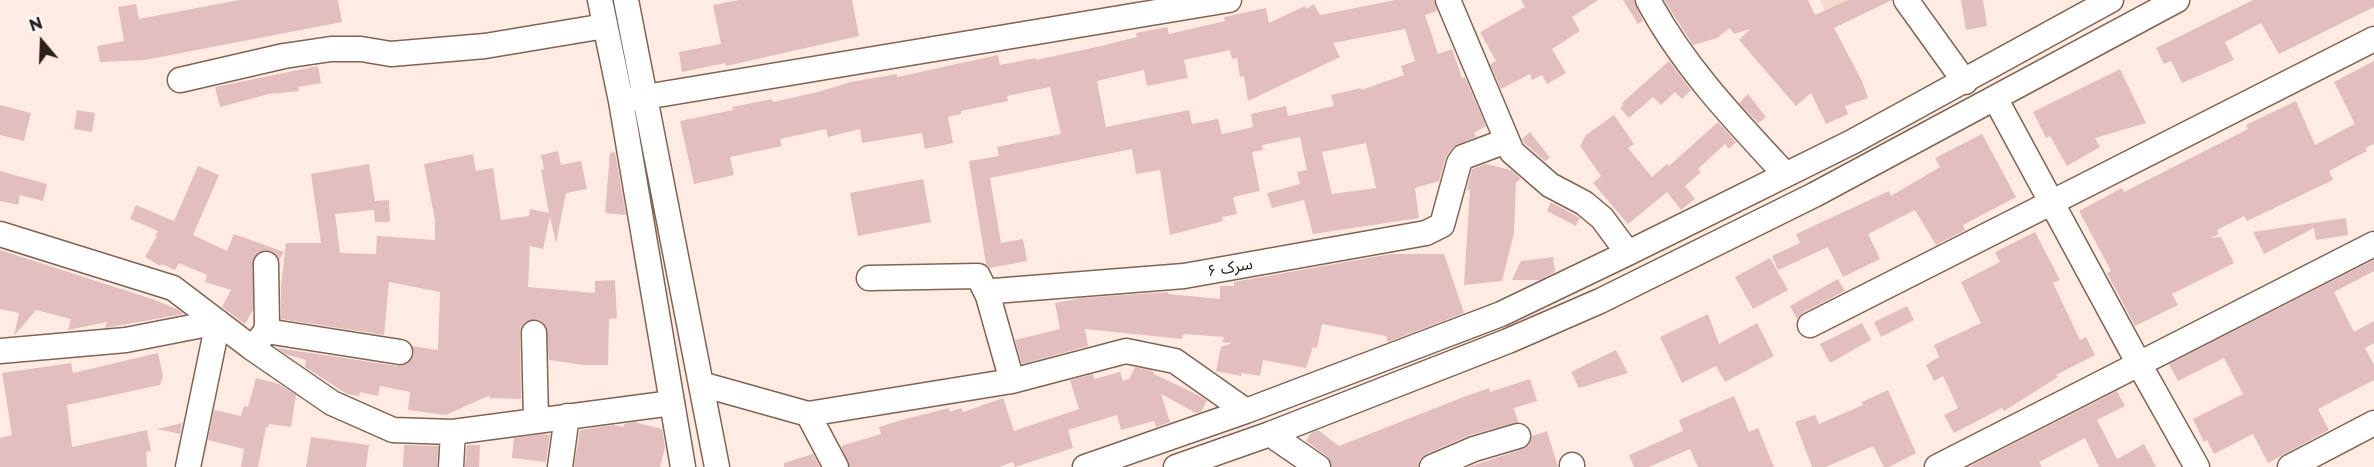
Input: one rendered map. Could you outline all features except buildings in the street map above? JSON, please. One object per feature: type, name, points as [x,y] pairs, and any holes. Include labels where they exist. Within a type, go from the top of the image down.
[{"type":"street","points":[[600,0],[606,26],[633,99],[701,384],[717,467]]},
{"type":"street","points":[[626,0],[633,99],[672,403],[683,467]]},
{"type":"street","points":[[633,99],[1229,0]]},
{"type":"street","points":[[1448,0],[1512,152],[1550,185],[1584,203],[1602,218],[1628,254]]},
{"type":"street","points":[[1648,0],[1665,31],[1721,105],[1785,174]]},
{"type":"street","points":[[1906,0],[1965,82]]},
{"type":"street","points":[[1085,467],[1246,411],[1501,314],[1628,254],[1852,142],[2111,0]]},
{"type":"street","points":[[1176,467],[1270,434],[1508,341],[1600,301],[1804,200],[2177,0]]},
{"type":"street","points":[[180,80],[284,56],[331,50],[361,49],[390,54],[485,46],[606,26]]},
{"type":"street","points":[[1810,325],[2051,201],[2372,43]]},
{"type":"street","points":[[1995,98],[2197,467]]},
{"type":"street","name":"سرک ۶","points":[[988,296],[993,291],[1184,276],[1426,234],[1442,225],[1459,163],[1463,158],[1506,141]]},
{"type":"street","points":[[0,234],[173,288],[218,322],[259,339],[400,352]]},
{"type":"street","points":[[1937,467],[2374,243]]},
{"type":"street","points":[[259,339],[267,323],[266,264]]},
{"type":"street","points":[[868,278],[978,276],[988,296],[1012,381]]},
{"type":"street","points":[[0,351],[126,340],[218,322]]},
{"type":"street","points":[[188,467],[218,322]]},
{"type":"street","points":[[534,333],[536,420]]},
{"type":"street","points":[[259,339],[332,403],[393,430],[453,432],[672,403]]},
{"type":"street","points":[[701,384],[808,414],[1012,381],[1126,351],[1175,361],[1246,411]]},
{"type":"street","points":[[808,414],[836,467]]},
{"type":"street","points":[[560,467],[567,416]]},
{"type":"street","points":[[2290,467],[2374,423]]},
{"type":"street","points":[[451,467],[453,432]]},
{"type":"street","points":[[1270,434],[1318,467]]},
{"type":"street","points":[[1432,467],[1474,449],[1518,436]]},
{"type":"shaded area","points":[[1820,0],[1857,0],[1826,13]]}]
